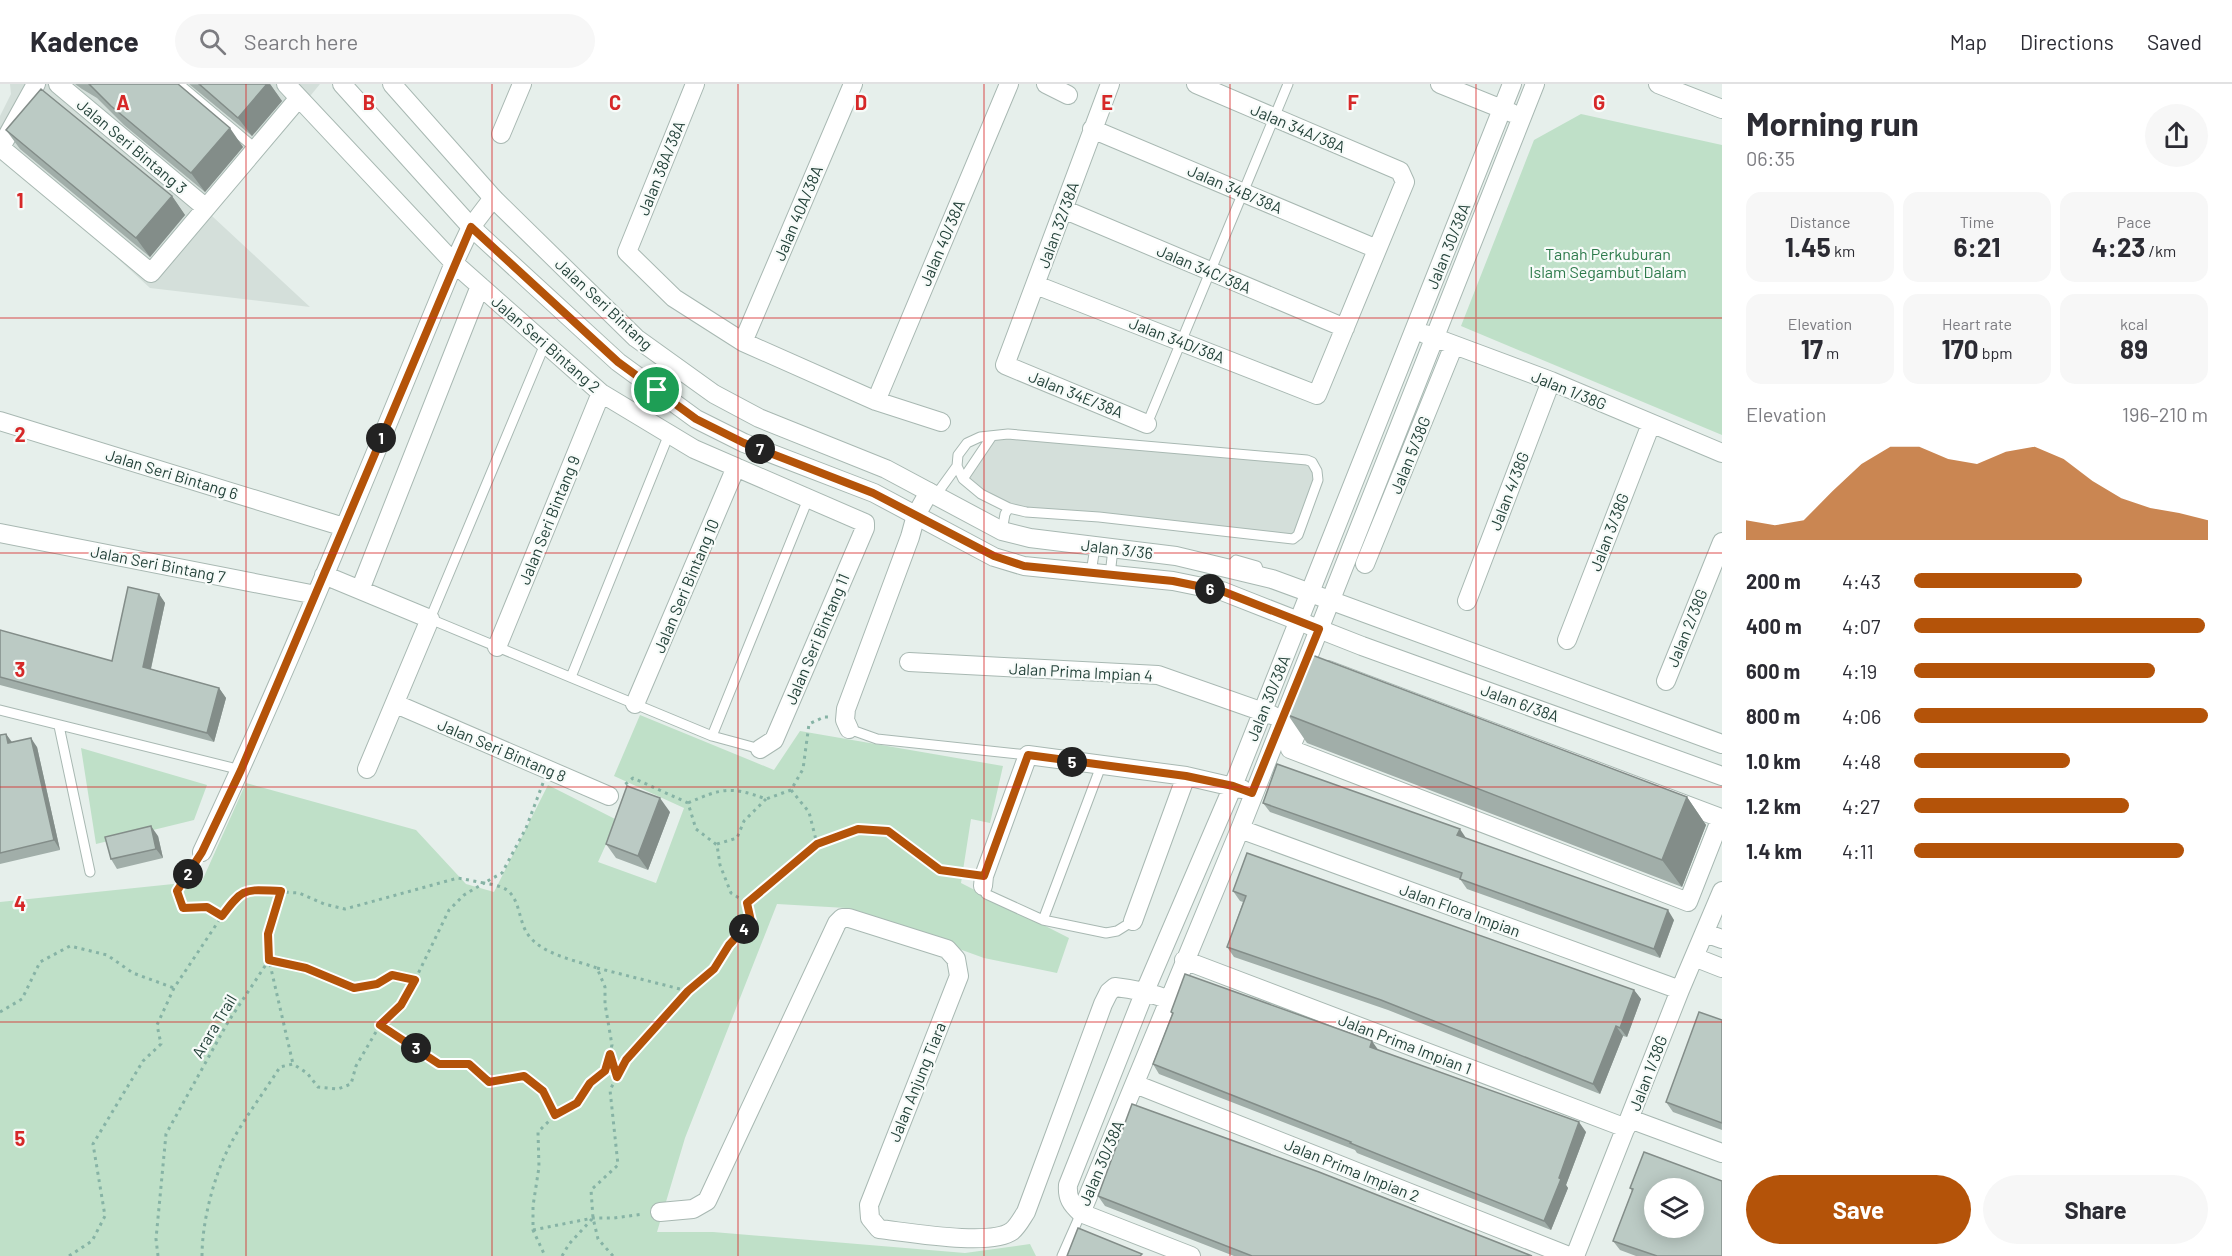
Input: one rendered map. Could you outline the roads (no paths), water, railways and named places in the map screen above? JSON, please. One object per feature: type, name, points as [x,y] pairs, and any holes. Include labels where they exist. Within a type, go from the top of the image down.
[{"type":"street","points":[[36,84],[0,148],[151,273],[298,99]]},
{"type":"street","name":"Jalan Seri Bintang 3","points":[[58,84],[206,208]]},
{"type":"street","name":"Jalan Seri Bintang 2","points":[[286,84],[454,263],[601,393],[694,449],[865,523]]},
{"type":"street","name":"Jalan Seri Bintang","points":[[342,84],[471,227],[618,362],[696,419],[744,443],[873,493],[916,515]]},
{"type":"street","name":"Jalan Seri Bintang","points":[[392,84],[493,198],[636,338],[714,394],[759,418],[886,469],[932,494]]},
{"type":"street","points":[[501,134],[522,84]]},
{"type":"street","name":"Jalan 38A/38A","points":[[695,84],[627,252],[674,297],[743,342]]},
{"type":"street","name":"Jalan 40A/38A","points":[[743,342],[853,84]]},
{"type":"street","name":"Jalan 40/38A","points":[[876,401],[1009,84]]},
{"type":"street","points":[[1046,84],[1068,95]]},
{"type":"street","name":"Jalan 32/38A","points":[[1005,365],[1110,84]]},
{"type":"street","name":"Jalan 34A/38A","points":[[1196,84],[1400,171],[1405,182],[1377,249]]},
{"type":"street","points":[[1440,84],[1522,117]]},
{"type":"street","name":"Jalan 30/38A","points":[[1512,84],[1263,712],[1145,991],[1068,1185],[1067,1194],[1071,1205],[1081,1212],[1240,829],[1252,793],[1534,84]]},
{"type":"street","points":[[1658,84],[1722,110]]},
{"type":"street","name":"Jalan 34B/38A","points":[[1092,129],[1377,249]]},
{"type":"street","points":[[202,852],[241,770],[316,595],[454,263],[471,227],[493,198]]},
{"type":"street","name":"Jalan 34C/38A","points":[[1063,209],[1345,328]]},
{"type":"street","points":[[1345,328],[1377,249]]},
{"type":"street","name":"Jalan 34D/38A","points":[[1036,285],[1317,395],[1345,328]]},
{"type":"street","points":[[360,590],[480,286]]},
{"type":"street","name":"Jalan 1/38G","points":[[1415,330],[1551,381],[1722,453]]},
{"type":"street","points":[[743,342],[876,401],[941,422]]},
{"type":"street","name":"Jalan 5/38G","points":[[1365,564],[1454,345]]},
{"type":"street","name":"Jalan 34E/38A","points":[[1005,365],[1148,424]]},
{"type":"street","name":"Jalan 4/38G","points":[[1467,601],[1551,381]]},
{"type":"street","name":"Jalan Seri Bintang 9","points":[[497,647],[601,393]]},
{"type":"street","points":[[1380,418],[1400,425]]},
{"type":"street","name":"Jalan Seri Bintang 6","points":[[0,421],[344,526]]},
{"type":"street","name":"Jalan 3/38G","points":[[1567,640],[1651,424]]},
{"type":"street","name":"Jalan Seri Bintang 10","points":[[635,704],[736,467]]},
{"type":"street","points":[[847,724],[846,709],[910,537],[916,515],[932,494]]},
{"type":"street","name":"Jalan 3/36","points":[[932,494],[1002,531],[1030,538],[1176,556],[1260,576],[1310,594]]},
{"type":"street","name":"Jalan 3/36","points":[[916,515],[994,556],[1024,566],[1173,581],[1222,591],[1319,629]]},
{"type":"street","name":"Jalan Seri Bintang 11","points":[[760,749],[774,740],[865,528],[865,523]]},
{"type":"street","name":"Jalan Seri Bintang 7","points":[[0,532],[316,595]]},
{"type":"street","name":"Jalan 2/38G","points":[[1666,681],[1722,542]]},
{"type":"street","points":[[324,575],[430,619],[367,769]]},
{"type":"street","name":"Jalan 6/38A","points":[[1310,594],[1722,744]]},
{"type":"street","name":"Jalan 6/38A","points":[[1319,629],[1722,776]]},
{"type":"street","name":"Jalan Prima Impian 4","points":[[909,662],[1158,675],[1282,719]]},
{"type":"street","points":[[1272,743],[1688,902],[1720,818],[1328,670],[1321,675],[1290,749]]},
{"type":"street","name":"Jalan Seri Bintang 8","points":[[396,704],[609,796]]},
{"type":"street","points":[[983,881],[1028,755],[1186,776],[1233,786],[1252,793]]},
{"type":"street","points":[[1133,921],[1186,776]]},
{"type":"street","name":"Jalan Flora Impian","points":[[1240,829],[1680,990]]},
{"type":"street","name":"Jalan 1/38G","points":[[1575,1256],[1694,957],[1713,936],[1722,891]]},
{"type":"street","name":"Jalan Anjung Tiara","points":[[660,1212],[693,1209],[707,1201],[837,922],[842,918],[849,918],[947,949],[956,959],[959,976],[868,1205],[870,1218],[879,1229],[976,1239],[994,1239],[1012,1232],[1026,1212],[1109,992],[1115,987],[1145,991],[1170,1000]]},
{"type":"street","points":[[1694,957],[1722,968]]},
{"type":"street","name":"Jalan Prima Impian 1","points":[[1184,960],[1628,1124],[1722,1153]]},
{"type":"street","name":"Jalan Prima Impian 2","points":[[1135,1084],[1569,1256]]},
{"type":"street","points":[[1081,1212],[1191,1256]]},
{"type":"lane","points":[[179,84],[256,149]]},
{"type":"lane","points":[[1148,424],[1180,341],[1288,84]]},
{"type":"lane","points":[[545,344],[430,619],[712,736],[760,749]]},
{"type":"lane","points":[[571,677],[669,434]]},
{"type":"lane","points":[[1008,434],[1307,460],[1312,462],[1317,471],[1318,480],[1298,535],[1293,539],[1099,517],[1026,512],[1009,508],[981,494],[963,479],[957,466],[958,455],[967,443],[992,435],[1008,434]]},
{"type":"lane","points":[[963,479],[992,435]]},
{"type":"lane","points":[[932,494],[957,466]]},
{"type":"lane","points":[[712,736],[808,499]]},
{"type":"lane","points":[[1002,531],[1005,514],[1009,508]]},
{"type":"lane","points":[[1091,573],[1104,548]]},
{"type":"lane","points":[[1104,548],[1110,575]]},
{"type":"lane","points":[[0,710],[241,770]]},
{"type":"lane","points":[[847,724],[877,739],[1028,755]]},
{"type":"lane","points":[[59,726],[90,872]]},
{"type":"lane","points":[[1043,920],[1101,766]]},
{"type":"lane","points":[[983,881],[986,894],[1043,920],[1106,933],[1117,931],[1133,921]]},
{"type":"lane","points":[[1062,1256],[1081,1212]]},
{"type":"park label","name":"Tanah Perkuburan Islam Segambut Dalam","points":[[1608,263]]}]
